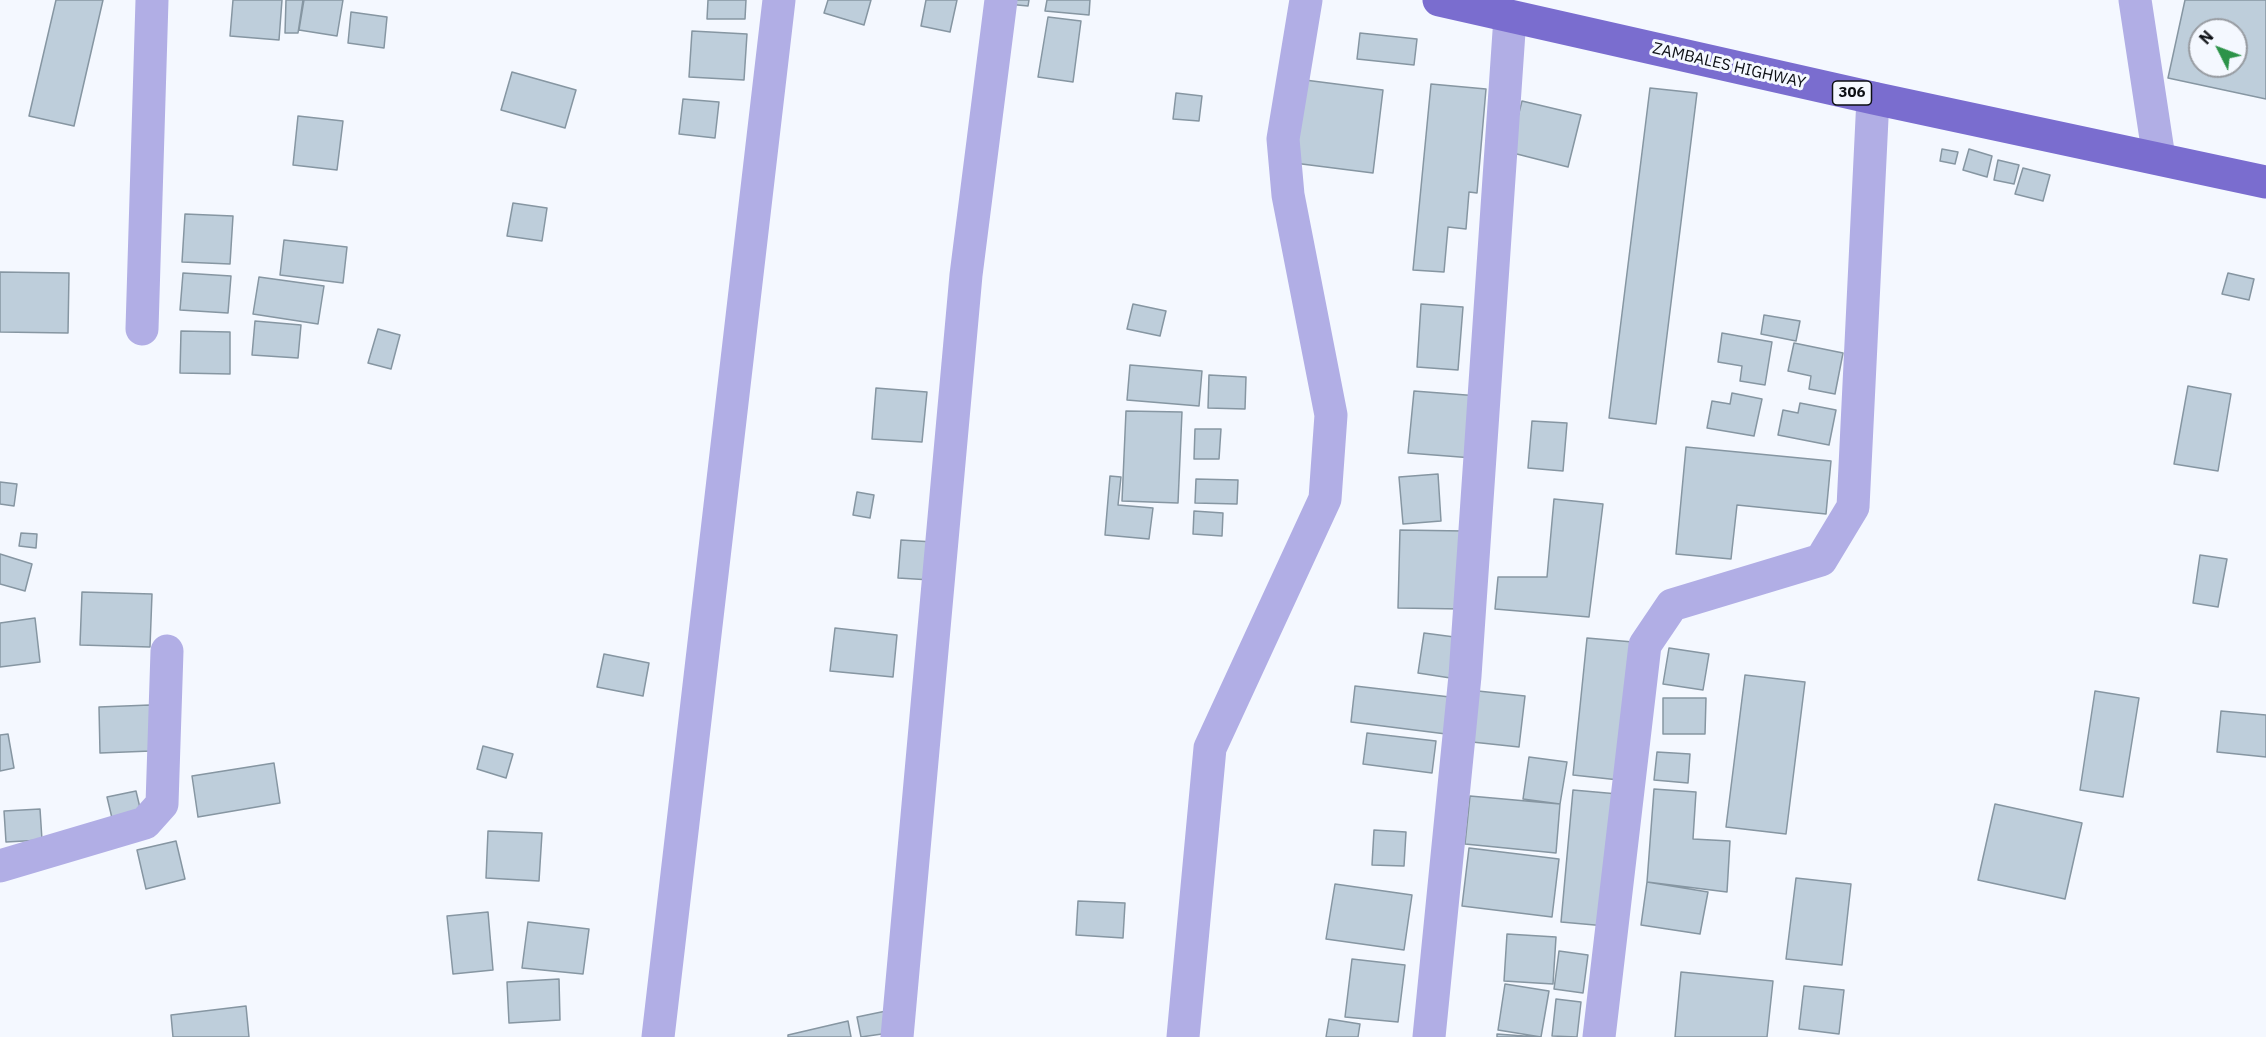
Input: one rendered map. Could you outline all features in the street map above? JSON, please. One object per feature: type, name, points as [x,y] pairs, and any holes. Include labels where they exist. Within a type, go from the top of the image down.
[{"type":"main road","name":"ZAMBALES HIGHWAY","points":[[1439,0],[1873,98],[2266,182]]},
{"type":"street","points":[[141,329],[152,0]]},
{"type":"street","points":[[658,1037],[779,0]]},
{"type":"street","points":[[897,1037],[966,275],[1001,0]]},
{"type":"street","points":[[1183,1037],[1210,747],[1325,498],[1331,415],[1288,195],[1283,139],[1306,0]]},
{"type":"street","points":[[2135,0],[2159,158]]},
{"type":"street","points":[[1429,1037],[1465,676],[1510,17]]},
{"type":"street","points":[[1599,1037],[1645,645],[1672,605],[1821,560],[1853,507],[1873,98]]},
{"type":"street","points":[[0,866],[145,823],[162,804],[167,651]]},
{"type":"building","points":[[56,0],[103,0],[74,126],[29,116]]},
{"type":"building","points":[[233,0],[282,0],[279,40],[230,36]]},
{"type":"building","points":[[286,0],[303,0],[298,33],[285,33]]},
{"type":"building","points":[[304,0],[343,0],[337,36],[299,30]]},
{"type":"building","points":[[708,0],[746,0],[745,19],[707,19]]},
{"type":"building","points":[[828,0],[871,0],[864,25],[824,13]]},
{"type":"building","points":[[926,0],[957,0],[950,32],[921,26]]},
{"type":"building","points":[[1008,0],[1029,0],[1028,6],[1007,4]]},
{"type":"building","points":[[1047,0],[1090,0],[1089,15],[1045,11]]},
{"type":"building","points":[[2185,0],[2266,0],[2266,99],[2168,78]]},
{"type":"building","points":[[351,12],[387,17],[384,48],[348,43]]},
{"type":"building","points":[[1048,17],[1081,21],[1073,82],[1038,77]]},
{"type":"building","points":[[692,31],[747,34],[744,80],[689,77]]},
{"type":"building","points":[[1360,33],[1417,39],[1414,65],[1357,59]]},
{"type":"building","points":[[512,72],[576,90],[565,128],[501,110]]},
{"type":"building","points":[[1305,80],[1383,90],[1373,173],[1294,163]]},
{"type":"building","points":[[1431,84],[1486,89],[1477,193],[1469,192],[1466,229],[1448,227],[1444,272],[1413,270]]},
{"type":"building","points":[[1650,88],[1697,93],[1656,424],[1609,418]]},
{"type":"building","points":[[1176,93],[1202,96],[1199,121],[1173,119]]},
{"type":"building","points":[[683,99],[719,102],[715,138],[679,134]]},
{"type":"building","points":[[1522,101],[1581,115],[1568,167],[1509,152]]},
{"type":"building","points":[[298,116],[343,121],[337,170],[293,165]]},
{"type":"building","points":[[1942,149],[1958,152],[1955,164],[1940,161]]},
{"type":"building","points":[[1969,149],[1992,156],[1987,177],[1963,170]]},
{"type":"building","points":[[1998,160],[2019,165],[2014,184],[1994,180]]},
{"type":"building","points":[[2023,168],[2050,175],[2043,201],[2015,194]]},
{"type":"building","points":[[513,203],[547,208],[542,241],[507,236]]},
{"type":"building","points":[[185,214],[233,216],[230,264],[182,262]]},
{"type":"building","points":[[284,240],[347,247],[343,283],[280,275]]},
{"type":"building","points":[[0,272],[69,273],[68,333],[0,332]]},
{"type":"building","points":[[183,273],[231,276],[228,313],[180,310]]},
{"type":"building","points":[[2228,273],[2254,279],[2249,300],[2222,294]]},
{"type":"building","points":[[259,277],[324,286],[318,324],[253,314]]},
{"type":"building","points":[[1133,304],[1166,311],[1160,336],[1127,329]]},
{"type":"building","points":[[1421,304],[1463,307],[1458,370],[1417,367]]},
{"type":"building","points":[[1764,315],[1800,321],[1796,341],[1761,334]]},
{"type":"building","points":[[255,321],[301,325],[298,358],[252,355]]},
{"type":"building","points":[[378,329],[400,335],[391,369],[368,363]]},
{"type":"building","points":[[181,331],[230,332],[230,374],[180,373]]},
{"type":"building","points":[[1722,333],[1772,342],[1765,385],[1740,381],[1742,366],[1718,362]]},
{"type":"building","points":[[1794,343],[1843,353],[1835,394],[1809,389],[1811,376],[1788,371]]},
{"type":"building","points":[[1130,365],[1202,371],[1199,406],[1127,400]]},
{"type":"building","points":[[1209,375],[1246,377],[1245,409],[1208,408]]},
{"type":"building","points":[[2188,386],[2231,394],[2218,471],[2174,464]]},
{"type":"building","points":[[876,388],[927,392],[922,442],[872,439]]},
{"type":"building","points":[[1414,391],[1479,396],[1473,458],[1408,453]]},
{"type":"building","points":[[1732,393],[1762,399],[1754,436],[1707,428],[1712,401],[1730,404]]},
{"type":"building","points":[[1800,403],[1836,410],[1829,445],[1778,435],[1783,410],[1798,413]]},
{"type":"building","points":[[1126,411],[1182,412],[1178,503],[1122,501]]},
{"type":"building","points":[[1532,421],[1567,423],[1563,471],[1528,468]]},
{"type":"building","points":[[1195,429],[1221,429],[1219,459],[1194,459]]},
{"type":"building","points":[[1686,447],[1831,461],[1826,514],[1737,505],[1731,559],[1676,554]]},
{"type":"building","points":[[1438,474],[1441,521],[1403,524],[1399,477]]},
{"type":"building","points":[[1110,476],[1121,477],[1118,505],[1153,508],[1149,539],[1105,535]]},
{"type":"building","points":[[1196,479],[1238,480],[1237,504],[1195,503]]},
{"type":"building","points":[[0,482],[17,484],[14,506],[0,504]]},
{"type":"building","points":[[857,492],[874,495],[870,518],[853,515]]},
{"type":"building","points":[[1554,499],[1603,504],[1589,617],[1495,609],[1498,577],[1547,577]]},
{"type":"building","points":[[1194,511],[1223,513],[1222,536],[1193,534]]},
{"type":"building","points":[[1400,530],[1464,531],[1462,609],[1398,608]]},
{"type":"building","points":[[21,533],[37,534],[36,548],[19,546]]},
{"type":"building","points":[[901,540],[934,542],[931,580],[898,578]]},
{"type":"building","points":[[0,554],[32,564],[25,591],[0,584]]},
{"type":"building","points":[[2200,555],[2227,559],[2218,607],[2193,603]]},
{"type":"building","points":[[82,592],[152,594],[150,647],[80,645]]},
{"type":"building","points":[[35,618],[40,662],[0,667],[0,623]]},
{"type":"building","points":[[835,628],[897,635],[893,677],[830,671]]},
{"type":"building","points":[[1424,633],[1462,638],[1457,679],[1418,673]]},
{"type":"building","points":[[1587,638],[1633,642],[1619,780],[1573,775]]},
{"type":"building","points":[[1669,648],[1709,654],[1703,690],[1663,684]]},
{"type":"building","points":[[604,654],[649,663],[643,696],[597,687]]},
{"type":"building","points":[[1745,675],[1805,682],[1786,834],[1726,827]]},
{"type":"building","points":[[1355,686],[1450,697],[1446,734],[1351,722]]},
{"type":"building","points":[[1478,691],[1525,696],[1519,747],[1472,742]]},
{"type":"building","points":[[2095,691],[2139,698],[2123,797],[2080,790]]},
{"type":"building","points":[[1663,698],[1706,698],[1705,734],[1663,734]]},
{"type":"building","points":[[150,705],[151,751],[100,753],[99,707]]},
{"type":"building","points":[[2221,711],[2266,715],[2266,757],[2217,752]]},
{"type":"building","points":[[1367,733],[1436,741],[1432,773],[1363,764]]},
{"type":"building","points":[[8,734],[14,768],[0,771],[0,735]]},
{"type":"building","points":[[483,746],[513,754],[506,778],[477,769]]},
{"type":"building","points":[[1657,752],[1690,754],[1688,783],[1654,780]]},
{"type":"building","points":[[1529,757],[1567,762],[1560,804],[1523,799]]},
{"type":"building","points":[[274,763],[280,803],[198,817],[192,776]]},
{"type":"building","points":[[1654,789],[1696,792],[1693,839],[1730,841],[1727,892],[1647,882]]},
{"type":"building","points":[[1573,790],[1618,794],[1606,926],[1561,922]]},
{"type":"building","points":[[136,791],[141,812],[112,818],[107,797]]},
{"type":"building","points":[[1470,796],[1560,804],[1556,853],[1465,844]]},
{"type":"building","points":[[1995,804],[2082,823],[2065,899],[1978,880]]},
{"type":"building","points":[[40,809],[42,840],[6,842],[4,811]]},
{"type":"building","points":[[1374,830],[1406,832],[1404,866],[1372,865]]},
{"type":"building","points":[[488,831],[542,833],[539,881],[486,878]]},
{"type":"building","points":[[176,841],[185,879],[146,889],[137,850]]},
{"type":"building","points":[[1469,848],[1559,859],[1552,917],[1462,906]]},
{"type":"building","points":[[1796,878],[1851,884],[1842,965],[1786,959]]},
{"type":"building","points":[[1647,882],[1708,892],[1700,934],[1641,925]]},
{"type":"building","points":[[1335,884],[1412,895],[1404,950],[1326,939]]},
{"type":"building","points":[[1078,901],[1125,903],[1123,938],[1076,935]]},
{"type":"building","points":[[488,912],[493,970],[453,974],[447,916]]},
{"type":"building","points":[[528,922],[589,929],[583,974],[522,968]]},
{"type":"building","points":[[1507,934],[1556,937],[1553,984],[1504,981]]},
{"type":"building","points":[[1559,951],[1588,955],[1583,993],[1554,989]]},
{"type":"building","points":[[1352,959],[1405,965],[1398,1022],[1345,1017]]},
{"type":"building","points":[[1681,972],[1773,981],[1767,1037],[1675,1037]]},
{"type":"building","points":[[559,979],[560,1020],[509,1023],[507,982]]},
{"type":"building","points":[[1505,984],[1549,991],[1541,1037],[1498,1030]]},
{"type":"building","points":[[1804,986],[1844,990],[1839,1034],[1799,1029]]},
{"type":"building","points":[[1556,999],[1581,1002],[1577,1037],[1552,1036]]},
{"type":"building","points":[[246,1006],[249,1037],[173,1037],[171,1015]]},
{"type":"building","points":[[891,1010],[896,1032],[861,1037],[857,1017]]},
{"type":"building","points":[[1329,1019],[1360,1024],[1358,1037],[1326,1037]]},
{"type":"building","points":[[848,1021],[851,1037],[788,1037],[788,1035]]},
{"type":"building","points":[[1497,1034],[1538,1037],[1497,1037]]}]
